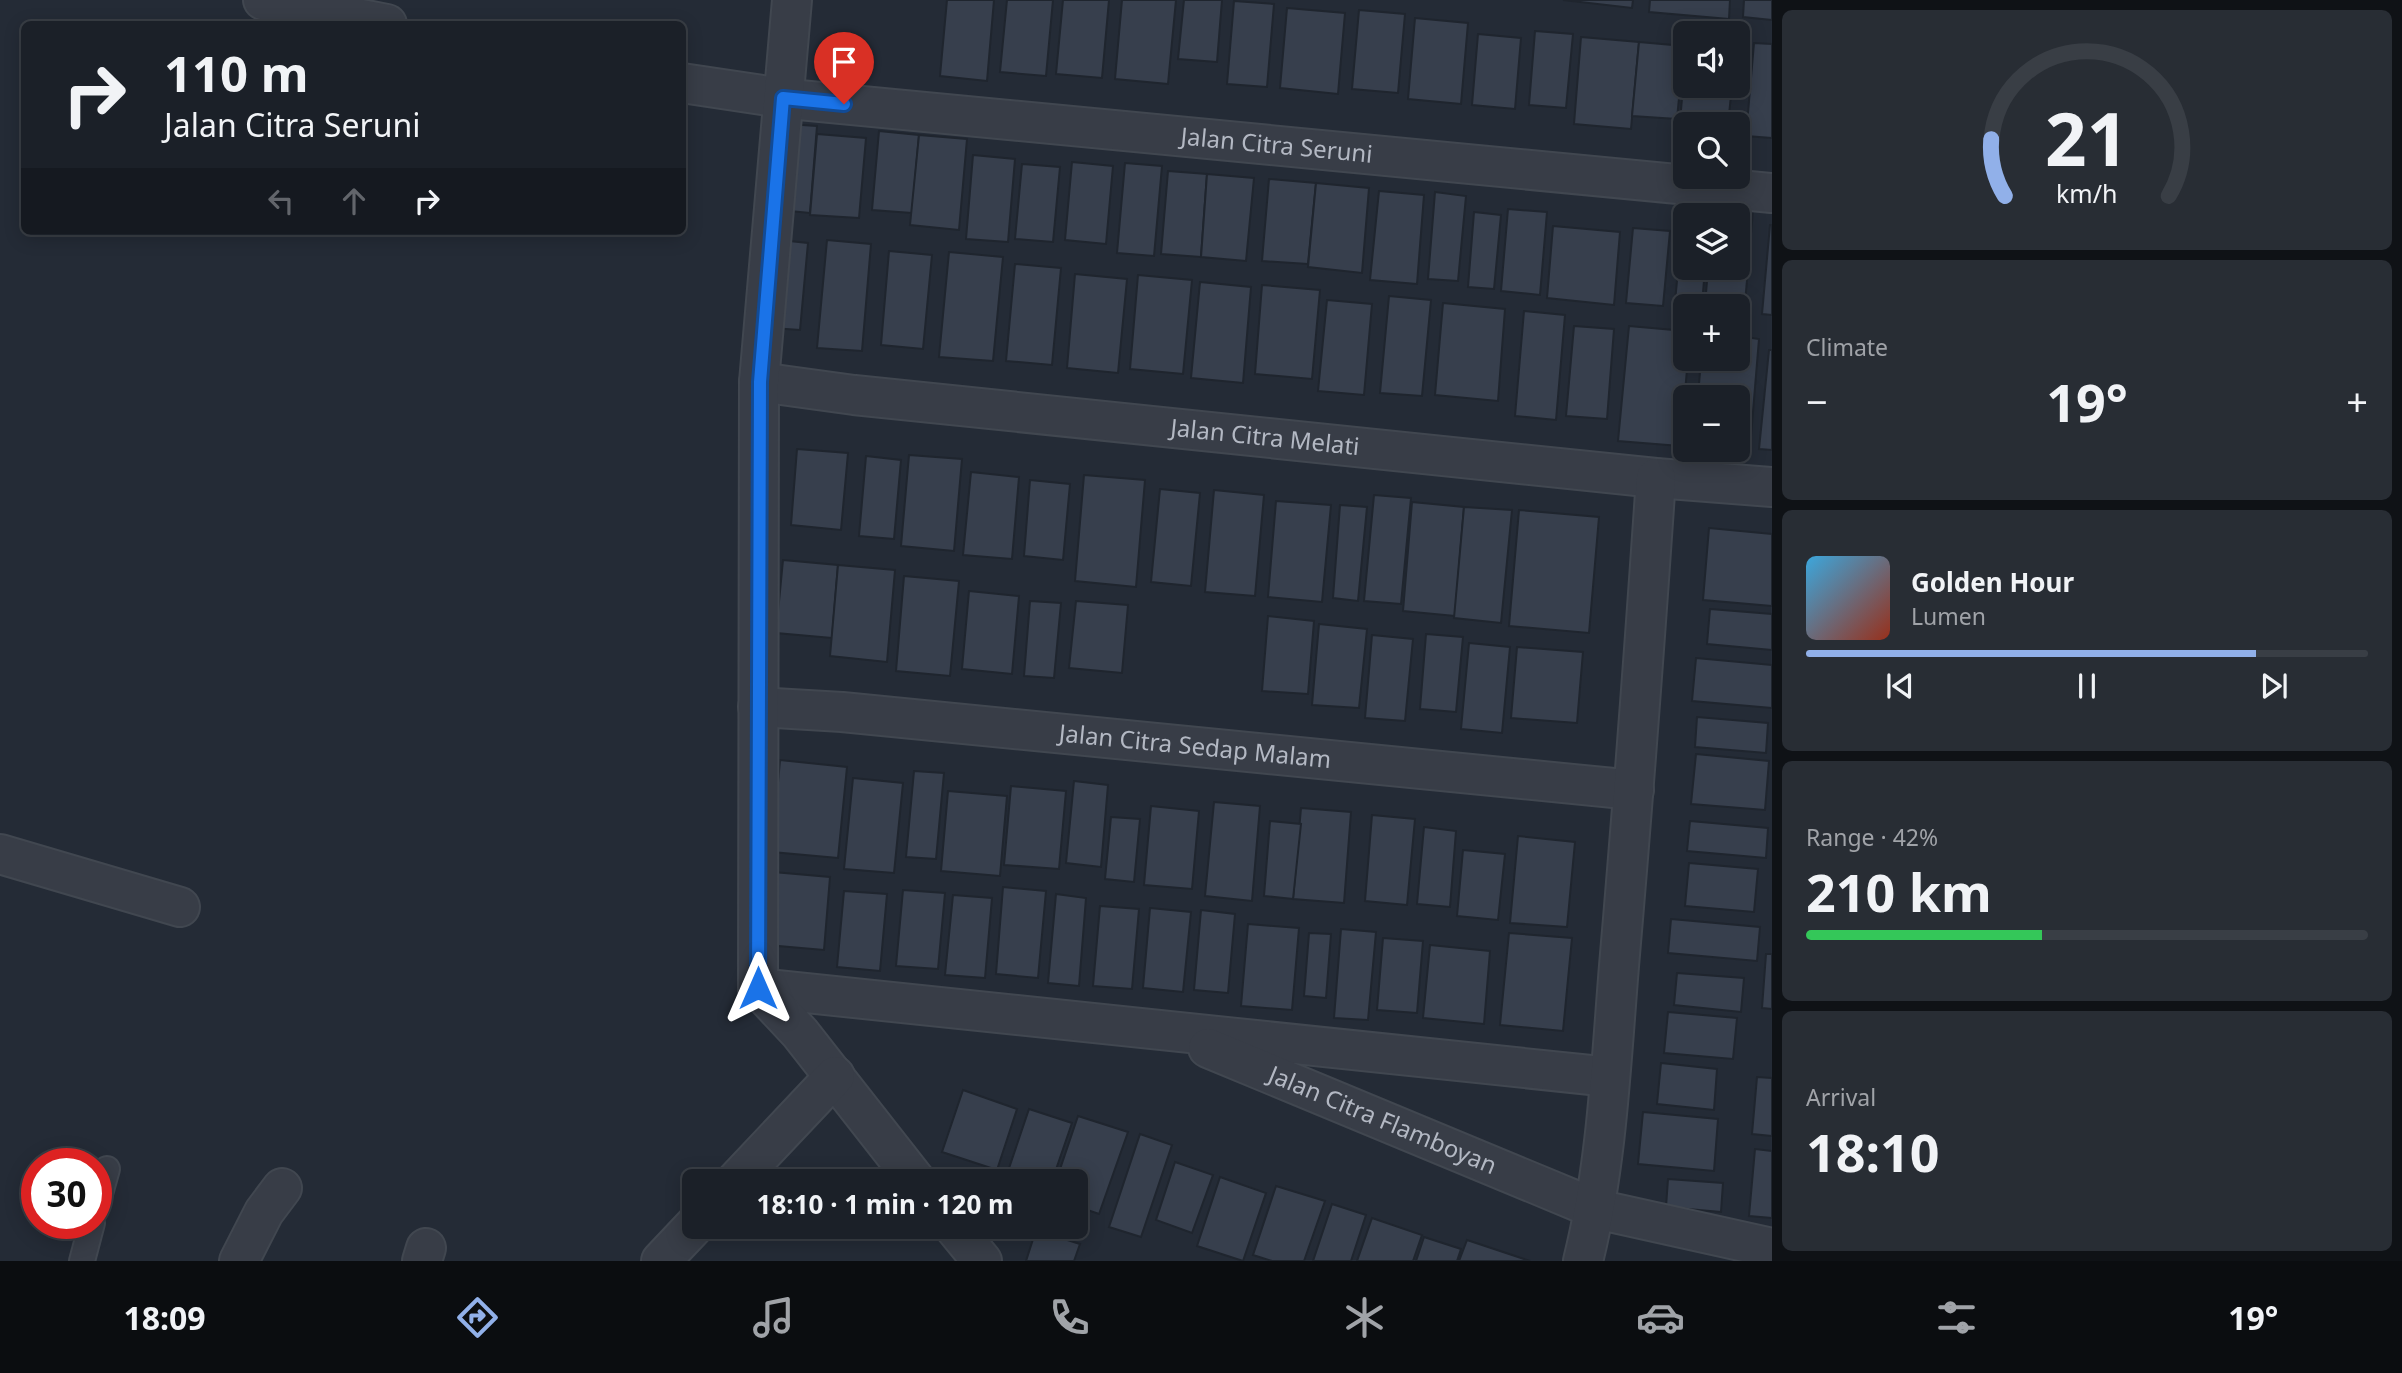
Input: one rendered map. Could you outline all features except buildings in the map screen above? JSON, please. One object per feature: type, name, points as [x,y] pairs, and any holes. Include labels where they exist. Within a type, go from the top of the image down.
[{"type":"street","points":[[263,0],[372,21]]},
{"type":"street","points":[[792,0],[760,382],[758,988],[835,1076],[907,1169]]},
{"type":"street","name":"Jalan Citra Seruni","points":[[686,84],[783,98],[1772,193]]},
{"type":"street","name":"Jalan Citra Melati","points":[[760,382],[855,395],[1656,478],[1772,487]]},
{"type":"street","points":[[1583,1261],[1596,1209],[1610,1077],[1656,478]]},
{"type":"street","name":"Jalan Citra Sedap Malam","points":[[758,707],[842,712],[1634,790]]},
{"type":"street","points":[[0,854],[180,907]]},
{"type":"street","name":"Jalan Citra Flamboyan","points":[[758,988],[1610,1077]]},
{"type":"street","name":"Jalan Citra Flamboyan","points":[[1168,1031],[1596,1209],[1772,1248]]},
{"type":"street","points":[[747,1169],[835,1076]]},
{"type":"street","points":[[239,1261],[264,1212],[282,1188]]},
{"type":"street","points":[[661,1261],[682,1239]]},
{"type":"street","points":[[964,1239],[982,1261]]},
{"type":"lane","points":[[82,1261],[88,1239]]},
{"type":"route","points":[[758,988],[760,382],[783,98],[844,104]]}]
